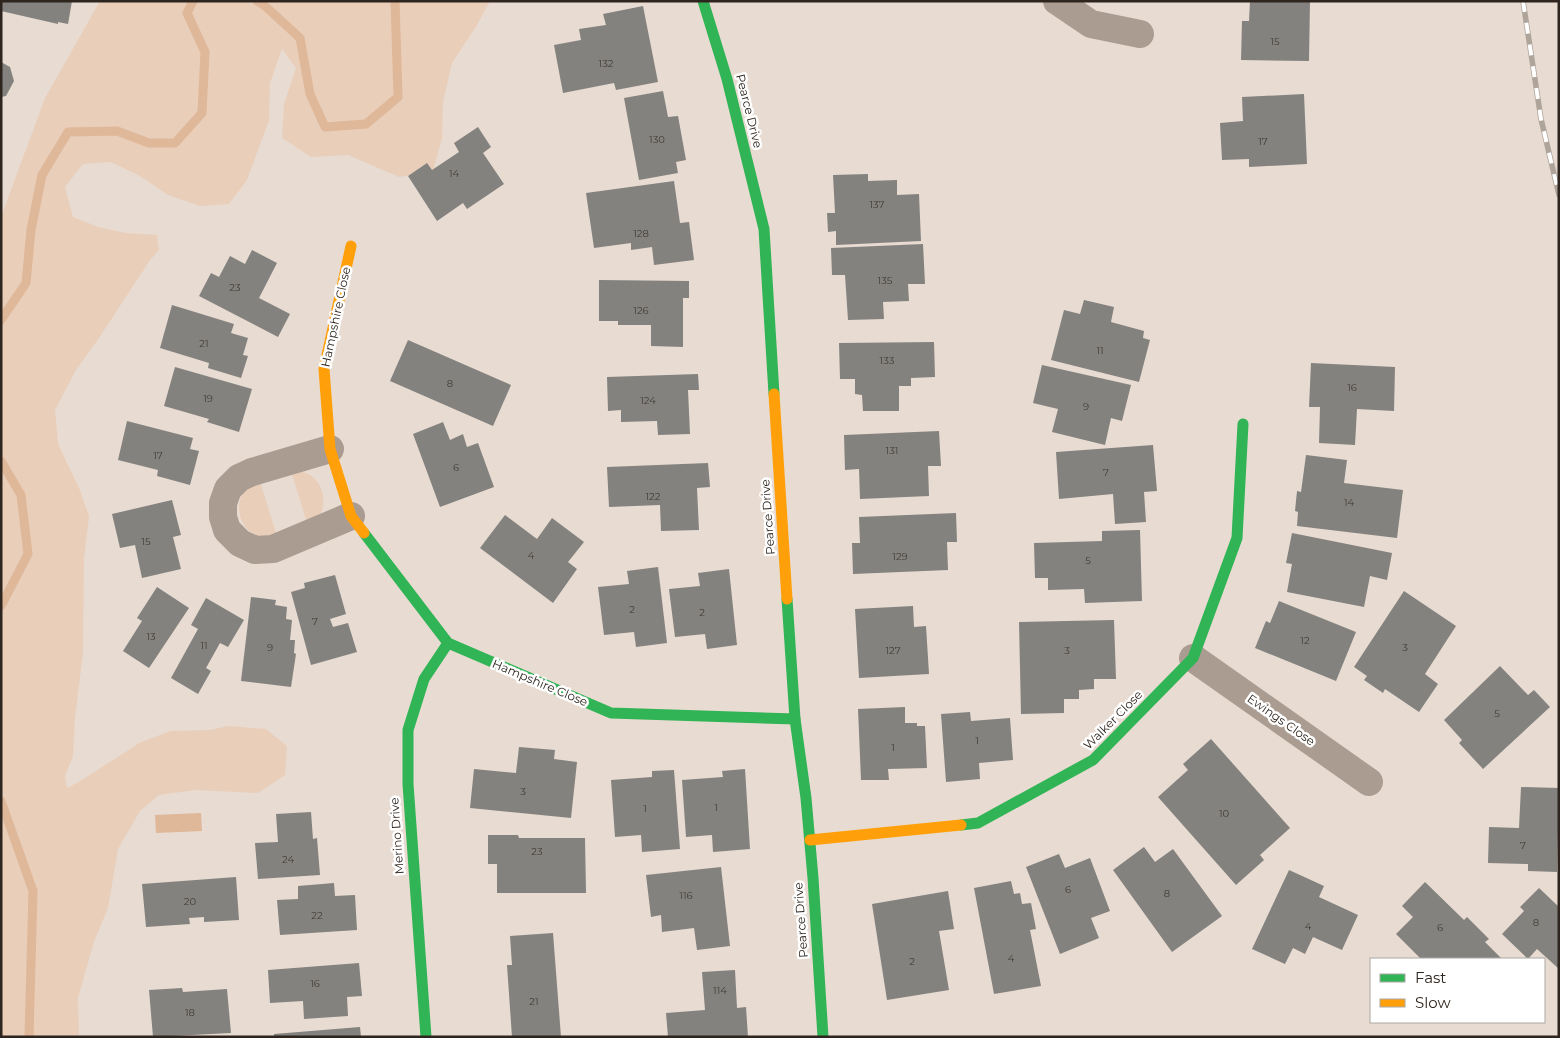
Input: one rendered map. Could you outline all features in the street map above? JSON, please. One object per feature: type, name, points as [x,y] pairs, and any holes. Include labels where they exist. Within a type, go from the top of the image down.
[{"type":"street","name":"Pearce Drive","points":[[703,1],[727,79],[764,229],[795,719],[802,762],[810,840],[823,1037]]},
{"type":"street","points":[[1057,1],[1091,24],[1140,34]]},
{"type":"street","name":"Hampshire Close","points":[[351,246],[324,370],[330,449],[351,516],[448,643],[611,713],[795,719]]},
{"type":"street","name":"Walker Close","points":[[810,840],[978,823],[1092,760],[1193,658],[1237,538],[1242,424]]},
{"type":"street","points":[[330,449],[252,472],[239,478],[228,489],[223,503],[223,517],[227,530],[240,543],[255,550],[273,549],[351,516]]},
{"type":"street","name":"Merino Drive","points":[[426,1037],[408,793],[408,730],[424,679],[448,643]]},
{"type":"street","name":"Ewings Close","points":[[1193,658],[1369,782]]},
{"type":"shaded area","points":[[100,1],[490,1],[452,63],[443,102],[442,138],[433,171],[399,177],[348,155],[311,157],[282,138],[284,104],[296,68],[282,49],[270,83],[269,120],[247,180],[229,204],[200,206],[168,195],[140,176],[111,162],[83,164],[65,187],[73,217],[98,227],[126,233],[157,235],[159,250],[150,260],[76,370],[55,410],[58,444],[79,488],[89,516],[84,559],[83,653],[75,718],[73,756],[65,776],[67,788],[141,742],[171,731],[210,730],[228,726],[266,729],[287,746],[285,775],[258,793],[196,790],[159,795],[140,811],[118,849],[108,908],[94,942],[78,998],[79,1037],[1,1037],[1,217],[45,98]]},
{"type":"shaded area","points":[[291,471],[310,475],[322,490],[323,503],[320,515],[308,526]]},
{"type":"shaded area","points":[[260,481],[277,536],[261,537],[254,534],[243,524],[240,517],[239,503],[242,495],[247,488]]},
{"type":"shaded area","points":[[201,813],[202,831],[156,833],[155,815]]},
{"type":"building","points":[[1,1],[72,1],[68,24],[58,22],[58,24],[1,11]]},
{"type":"building","points":[[1250,1],[1310,1],[1309,61],[1241,60],[1242,21],[1249,21]]},
{"type":"building","points":[[643,6],[658,82],[616,90],[614,83],[563,93],[554,45],[581,40],[579,29],[606,25],[603,14]]},
{"type":"building","points":[[1,62],[10,67],[14,81],[6,96],[1,97]]},
{"type":"building","points":[[663,91],[668,117],[678,116],[686,160],[676,162],[678,173],[639,180],[624,98]]},
{"type":"building","points":[[1304,94],[1307,164],[1249,167],[1249,159],[1222,160],[1220,123],[1243,121],[1242,97]]},
{"type":"building","points":[[478,127],[491,147],[483,153],[504,184],[467,209],[463,203],[437,221],[408,176],[427,163],[432,170],[459,152],[454,143]]},
{"type":"building","points":[[868,174],[868,181],[897,180],[897,195],[919,194],[921,241],[836,245],[836,231],[828,232],[827,213],[835,213],[833,175]]},
{"type":"building","points":[[674,181],[680,223],[689,222],[694,260],[654,265],[652,247],[631,250],[631,243],[594,248],[586,193]]},
{"type":"building","points":[[923,244],[925,284],[908,284],[909,301],[883,302],[884,319],[848,320],[845,275],[832,275],[831,248]]},
{"type":"building","points":[[252,250],[277,263],[259,298],[290,314],[278,337],[199,296],[211,273],[219,277],[230,256],[245,264]]},
{"type":"building","points":[[599,280],[689,281],[689,298],[683,298],[683,347],[651,346],[651,325],[618,325],[618,321],[599,321]]},
{"type":"building","points":[[1084,300],[1114,307],[1111,322],[1144,331],[1143,338],[1150,340],[1139,382],[1051,360],[1064,310],[1080,314]]},
{"type":"building","points":[[172,305],[234,324],[231,333],[248,338],[243,355],[248,356],[241,378],[208,368],[209,363],[160,348]]},
{"type":"building","points":[[408,340],[511,385],[493,426],[390,381]]},
{"type":"building","points":[[934,342],[935,377],[911,378],[911,386],[899,386],[899,411],[863,411],[862,395],[855,394],[855,379],[840,379],[839,343]]},
{"type":"building","points":[[1311,363],[1395,367],[1394,411],[1357,409],[1355,445],[1319,443],[1320,407],[1309,407]]},
{"type":"building","points":[[1042,365],[1131,385],[1122,421],[1111,418],[1105,445],[1052,432],[1058,409],[1033,403]]},
{"type":"building","points":[[175,367],[252,389],[239,432],[207,422],[209,419],[164,406]]},
{"type":"building","points":[[698,374],[699,390],[688,390],[690,434],[658,435],[657,421],[621,422],[621,410],[608,411],[607,377]]},
{"type":"building","points":[[127,421],[193,438],[190,449],[199,451],[190,485],[157,476],[158,470],[118,460]]},
{"type":"building","points":[[443,422],[450,440],[463,434],[467,447],[478,443],[494,487],[440,507],[413,434]]},
{"type":"building","points":[[939,431],[941,466],[928,466],[929,496],[860,499],[859,469],[845,470],[844,435]]},
{"type":"building","points":[[1153,445],[1157,491],[1144,492],[1146,522],[1115,524],[1113,494],[1059,499],[1056,452]]},
{"type":"building","points":[[1306,455],[1347,460],[1344,483],[1403,490],[1397,538],[1297,526],[1298,512],[1295,511],[1297,491],[1301,492]]},
{"type":"building","points":[[708,463],[710,487],[697,488],[699,530],[661,531],[660,505],[609,507],[607,467]]},
{"type":"building","points":[[172,500],[181,535],[173,537],[181,569],[142,578],[135,545],[120,548],[112,514]]},
{"type":"building","points":[[956,513],[957,542],[947,542],[948,570],[853,574],[852,543],[860,543],[859,517]]},
{"type":"building","points":[[505,515],[537,539],[552,518],[584,542],[568,562],[577,569],[553,603],[480,548]]},
{"type":"building","points":[[1140,530],[1142,601],[1085,603],[1084,589],[1048,590],[1048,578],[1035,578],[1034,543],[1102,541],[1102,531]]},
{"type":"building","points":[[1292,533],[1392,553],[1387,580],[1370,576],[1364,607],[1287,592],[1292,564],[1286,563]]},
{"type":"building","points":[[658,567],[667,643],[636,647],[634,632],[604,635],[598,587],[629,584],[627,571]]},
{"type":"building","points":[[729,569],[737,645],[707,649],[705,634],[675,637],[669,589],[700,586],[698,573]]},
{"type":"building","points":[[335,575],[346,614],[330,619],[333,627],[348,623],[357,652],[311,665],[291,592],[305,588],[304,583]]},
{"type":"building","points":[[157,587],[189,608],[149,668],[123,651],[142,621],[137,618]]},
{"type":"building","points":[[1404,591],[1456,626],[1425,674],[1438,684],[1419,712],[1385,689],[1383,693],[1364,680],[1367,676],[1354,667]]},
{"type":"building","points":[[251,597],[276,600],[275,605],[287,607],[286,619],[292,620],[290,640],[295,640],[294,653],[296,654],[291,687],[241,681]]},
{"type":"building","points":[[206,598],[244,620],[228,647],[220,643],[206,668],[211,671],[198,694],[171,678],[198,629],[191,625]]},
{"type":"building","points":[[1279,601],[1356,632],[1336,681],[1255,648],[1266,621],[1270,623]]},
{"type":"building","points":[[913,606],[914,627],[926,626],[929,674],[859,678],[855,609]]},
{"type":"building","points":[[1114,620],[1116,679],[1094,679],[1094,689],[1079,690],[1079,699],[1064,699],[1064,713],[1021,714],[1019,622]]},
{"type":"building","points":[[1500,666],[1528,695],[1534,690],[1550,707],[1483,769],[1459,743],[1462,740],[1444,720]]},
{"type":"building","points":[[905,707],[905,723],[917,723],[917,726],[925,726],[927,768],[888,769],[889,780],[861,780],[858,709]]},
{"type":"building","points":[[970,712],[971,721],[1010,718],[1013,760],[979,763],[980,779],[946,782],[941,714]]},
{"type":"building","points":[[1211,739],[1290,828],[1260,855],[1264,860],[1236,885],[1158,797],[1188,770],[1183,764]]},
{"type":"building","points":[[519,747],[555,750],[554,759],[577,762],[571,818],[470,808],[474,769],[516,773]]},
{"type":"building","points":[[745,769],[750,849],[713,852],[712,835],[686,837],[682,780],[723,777],[722,771]]},
{"type":"building","points":[[674,770],[680,849],[642,852],[641,835],[615,837],[611,780],[652,777],[652,771]]},
{"type":"building","points":[[1521,787],[1559,788],[1557,872],[1528,871],[1528,864],[1488,863],[1489,827],[1519,828]]},
{"type":"building","points":[[311,812],[313,839],[317,838],[320,875],[258,879],[255,843],[278,842],[276,814]]},
{"type":"building","points":[[488,835],[518,835],[519,838],[585,838],[586,893],[497,893],[497,864],[488,864]]},
{"type":"building","points":[[1144,847],[1155,862],[1173,849],[1222,916],[1172,952],[1113,870]]},
{"type":"building","points":[[1059,854],[1065,868],[1090,858],[1110,911],[1091,918],[1099,938],[1060,954],[1026,867]]},
{"type":"building","points":[[721,867],[730,946],[697,950],[694,928],[662,932],[661,915],[651,917],[646,875]]},
{"type":"building","points":[[1289,870],[1324,886],[1319,897],[1358,915],[1342,950],[1313,937],[1305,954],[1293,948],[1285,964],[1252,949]]},
{"type":"building","points":[[236,877],[239,920],[204,922],[204,917],[189,918],[190,924],[146,927],[142,884]]},
{"type":"building","points":[[1011,881],[1014,894],[1020,893],[1022,904],[1031,903],[1036,929],[1030,930],[1041,986],[994,994],[974,888]]},
{"type":"building","points":[[1425,882],[1464,920],[1467,917],[1489,939],[1485,942],[1501,958],[1420,958],[1396,934],[1413,917],[1402,906]]},
{"type":"building","points":[[334,883],[335,896],[355,895],[357,930],[280,935],[277,900],[298,899],[298,886]]},
{"type":"building","points":[[1539,888],[1559,907],[1559,969],[1537,949],[1527,958],[1502,934],[1524,911],[1520,907]]},
{"type":"building","points":[[948,891],[954,929],[939,931],[949,990],[887,1000],[872,904]]},
{"type":"building","points":[[553,933],[561,1037],[512,1037],[507,965],[512,965],[510,936]]},
{"type":"building","points":[[359,963],[362,996],[347,997],[348,1016],[304,1019],[303,1001],[270,1003],[268,970]]},
{"type":"building","points":[[735,970],[737,1008],[746,1007],[748,1037],[668,1037],[666,1013],[705,1010],[702,972]]},
{"type":"building","points":[[182,988],[183,992],[227,989],[231,1033],[153,1037],[149,990]]},
{"type":"building","points":[[360,1027],[361,1037],[274,1037],[274,1034]]},
{"type":"waterway","points":[[1,320],[26,283],[31,230],[42,175],[68,132],[117,131],[149,143],[175,143],[202,113],[205,52],[187,13],[193,1]]},
{"type":"waterway","points":[[257,1],[300,38],[310,94],[325,127],[366,124],[398,97],[395,1]]},
{"type":"waterway","points":[[1,461],[21,495],[28,554],[1,606]]},
{"type":"waterway","points":[[1,801],[33,891],[29,1037]]},
{"type":"railway","points":[[1523,1],[1541,119],[1559,195]]},
{"type":"traffic: fast","points":[[703,1],[727,79],[764,229],[774,394]]},
{"type":"traffic: fast","points":[[961,825],[978,823],[1093,760],[1193,658],[1237,538],[1243,424]]},
{"type":"traffic: fast","points":[[364,533],[448,643],[611,713],[795,719]]},
{"type":"traffic: fast","points":[[787,599],[795,719],[806,798],[813,878],[823,1037]]},
{"type":"traffic: fast","points":[[426,1037],[408,784],[408,730],[424,679],[448,643]]},
{"type":"traffic: slow","points":[[351,246],[324,369],[330,449],[351,516],[364,533]]},
{"type":"traffic: slow","points":[[774,394],[787,599]]},
{"type":"traffic: slow","points":[[810,840],[961,825]]}]
